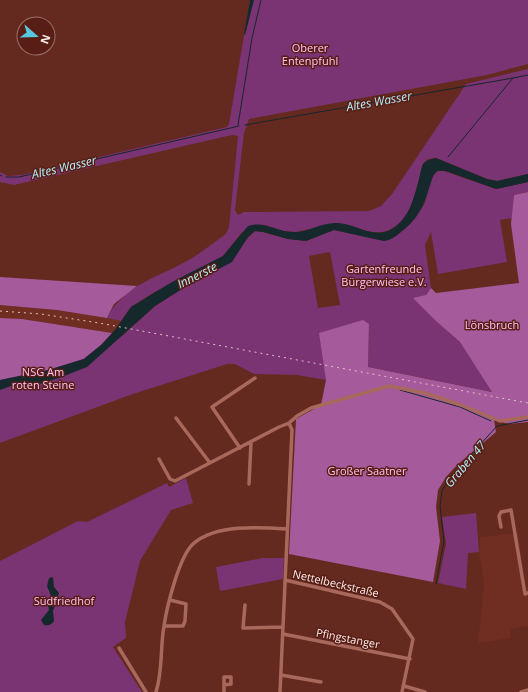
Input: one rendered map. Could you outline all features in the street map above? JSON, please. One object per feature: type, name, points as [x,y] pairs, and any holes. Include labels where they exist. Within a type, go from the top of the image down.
[{"type":"street","points":[[240,448],[212,407],[255,378]]},
{"type":"street","points":[[159,459],[170,479],[175,481],[286,423],[289,424],[297,416],[311,408],[389,386],[425,393],[461,405],[500,421],[528,417]]},
{"type":"street","points":[[176,418],[210,463]]},
{"type":"street","points":[[280,692],[292,430],[289,424]]},
{"type":"street","points":[[249,484],[251,442]]},
{"type":"street","points":[[501,527],[501,512],[511,510],[525,594],[528,593]]},
{"type":"street","points":[[156,692],[160,675],[164,626],[174,583],[188,551],[200,539],[226,530],[245,528],[287,529]]},
{"type":"street","name":"Nettelbeckstraße","points":[[285,580],[384,603],[392,609],[413,639],[410,659]]},
{"type":"street","points":[[164,626],[179,627],[183,626],[186,621],[186,604],[170,600]]},
{"type":"street","points":[[245,605],[243,628],[283,627]]},
{"type":"street","name":"Pfingstanger","points":[[283,634],[410,659]]},
{"type":"street","points":[[119,648],[146,692]]},
{"type":"street","points":[[402,692],[410,659]]},
{"type":"street","points":[[281,675],[321,682]]},
{"type":"street","points":[[224,685],[224,692]]},
{"type":"street","points":[[404,686],[425,692]]},
{"type":"street","points":[[521,692],[528,690]]},
{"type":"shaded area","points":[[0,305],[57,310],[107,318],[253,346],[112,333],[22,319],[0,318]]},
{"type":"shaded area","points":[[518,533],[526,587],[528,587],[528,626],[510,629],[511,638],[478,643],[484,585],[479,552],[480,537]]},
{"type":"green space","name":"Oberer Entenpfuhl","points":[[250,0],[528,0],[528,64],[487,75],[249,119],[244,133],[235,210],[238,215],[244,212],[369,211],[381,206],[392,194],[466,84],[528,69],[528,174],[497,181],[487,179],[436,158],[428,159],[423,164],[414,199],[409,211],[400,223],[390,230],[371,232],[337,223],[296,232],[283,231],[265,225],[242,232],[223,256],[153,293],[131,307],[121,321],[107,318],[114,307],[131,290],[151,278],[191,259],[226,234],[229,227],[238,136],[232,135],[14,185],[0,182],[0,172],[8,176],[22,175],[227,127],[229,124]]},
{"type":"green space","points":[[441,170],[496,189],[528,182],[528,192],[514,195],[512,218],[500,220],[507,262],[438,274],[431,232],[425,245],[431,288],[426,295],[437,322],[460,342],[493,392],[368,367],[369,324],[326,370],[326,380],[297,375],[254,374],[235,364],[227,364],[130,395],[0,443],[0,330],[102,332],[122,336],[155,306],[185,287],[212,274],[255,231],[288,239],[306,241],[334,230],[384,241],[421,209],[426,201],[431,180],[437,172]],"holes":[[[330,252],[340,305],[318,308],[309,256]]]},
{"type":"green space","name":"Großer Saatner","points":[[528,192],[528,422],[509,424],[494,420],[496,432],[457,465],[446,477],[438,490],[436,507],[440,541],[433,582],[289,554],[296,419],[321,405],[326,380],[319,333],[363,320],[369,324],[368,367],[492,392],[460,342],[413,298],[426,295],[431,288],[436,293],[519,283],[511,224],[514,195]]},
{"type":"green space","points":[[0,277],[137,286],[114,304],[107,318],[57,310],[0,305]]},
{"type":"green space","points":[[0,318],[22,319],[112,333],[101,345],[83,359],[48,370],[0,380]]},
{"type":"green space","name":"Südfriedhof","points":[[186,478],[193,503],[171,510],[140,561],[125,622],[126,638],[113,647],[142,692],[0,692],[0,561],[78,521],[87,522],[167,483],[169,487]]},
{"type":"green space","points":[[476,513],[479,552],[468,553],[466,589],[438,583],[446,544],[442,517]]},
{"type":"green space","points":[[263,558],[284,558],[283,579],[220,591],[216,567]]},
{"type":"water","points":[[250,0],[254,0],[245,35],[244,34]]},
{"type":"water","name":"Innerste","points":[[436,158],[487,179],[497,181],[528,174],[528,182],[496,189],[446,171],[437,171],[433,176],[422,207],[414,220],[395,237],[384,241],[334,230],[306,241],[288,239],[255,231],[248,237],[232,262],[185,287],[155,306],[87,367],[39,384],[11,386],[0,390],[0,380],[48,370],[84,359],[101,345],[115,330],[131,307],[172,282],[223,256],[248,226],[260,225],[283,231],[300,232],[326,224],[337,223],[377,233],[390,230],[402,220],[410,208],[423,164]]},
{"type":"water","points":[[53,577],[54,587],[59,593],[53,611],[54,621],[50,625],[44,625],[41,620],[49,610],[47,601],[51,596],[47,586],[49,578]]},
{"type":"waterway","points":[[238,125],[252,38],[261,0]]},
{"type":"waterway","name":"Altes Wasser","points":[[448,157],[513,78],[528,75]]},
{"type":"waterway","name":"Altes Wasser","points":[[245,125],[513,78]]},
{"type":"waterway","name":"Altes Wasser","points":[[6,177],[19,177],[239,126]]},
{"type":"waterway","points":[[400,390],[460,407],[491,421]]},
{"type":"waterway","name":"Graben 47","points":[[436,584],[444,541],[440,506],[442,491],[448,480],[497,426],[528,420]]},
{"type":"railway","points":[[0,311],[41,314],[99,323],[528,403]]},
{"type":"park label","name":"Gartenfreunde Bürgerwiese e.V.","points":[[384,274]]},
{"type":"park label","name":"Lönsbruch","points":[[492,324]]},
{"type":"park label","name":"NSG Am roten Steine","points":[[43,377]]}]
